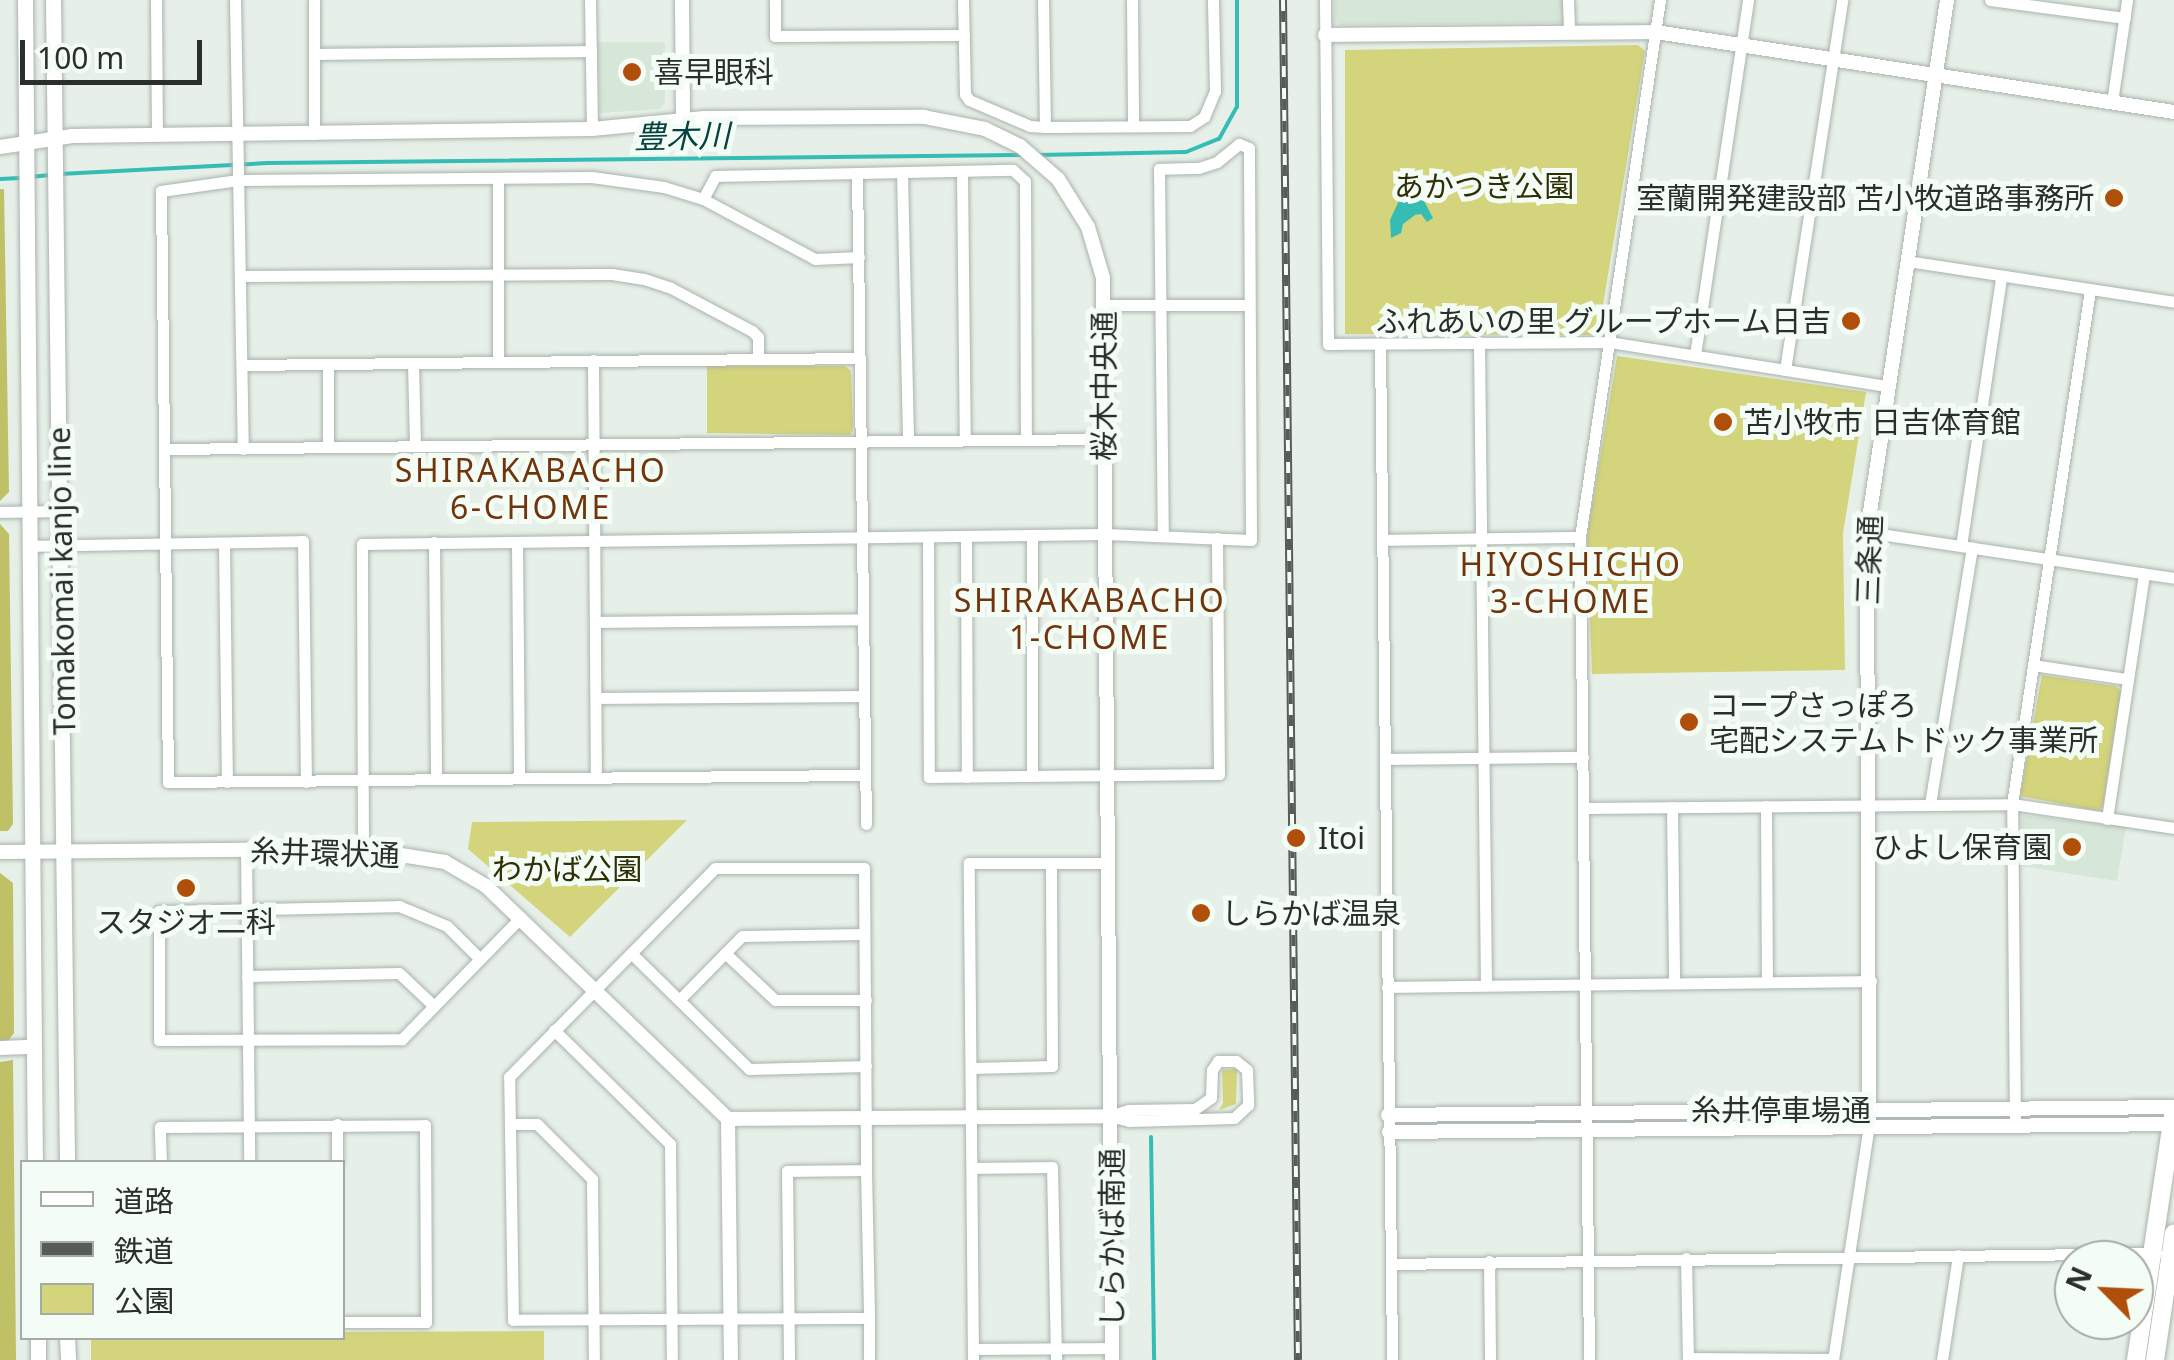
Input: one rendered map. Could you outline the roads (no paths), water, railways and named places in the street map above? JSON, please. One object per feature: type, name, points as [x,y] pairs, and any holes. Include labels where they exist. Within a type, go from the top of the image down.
[{"type":"highway","points":[[2155,1360],[2174,1116]]},
{"type":"highway","points":[[2162,1253],[2174,1233]]},
{"type":"highway","points":[[2136,1360],[2161,1304]]},
{"type":"main road","name":"Tomakomai kanjo line","points":[[26,0],[35,1160]]},
{"type":"main road","name":"Tomakomai kanjo line","points":[[53,0],[62,511],[66,1160]]},
{"type":"street","points":[[156,0],[157,136]]},
{"type":"street","points":[[235,0],[243,449]]},
{"type":"street","points":[[314,0],[314,134]]},
{"type":"street","points":[[590,0],[592,129]]},
{"type":"street","points":[[682,0],[683,120]]},
{"type":"street","points":[[775,0],[775,36],[964,36]]},
{"type":"street","points":[[964,0],[964,94],[969,100],[1030,126],[1190,126],[1204,118],[1215,91],[1213,0]]},
{"type":"street","points":[[1043,0],[1044,126]]},
{"type":"street","points":[[1132,0],[1133,125]]},
{"type":"street","points":[[1325,0],[1328,344],[1609,342],[1888,386]]},
{"type":"street","points":[[1568,0],[1568,32]]},
{"type":"street","points":[[1590,1360],[1580,536],[1660,0]]},
{"type":"street","points":[[1696,355],[1748,0]]},
{"type":"street","points":[[1785,370],[1842,0]]},
{"type":"street","name":"三条通","points":[[1869,1126],[1867,532],[1947,0]]},
{"type":"street","points":[[1990,0],[2049,4],[2124,18]]},
{"type":"street","points":[[2112,102],[2128,0]]},
{"type":"street","points":[[1325,35],[1656,32],[2174,112]]},
{"type":"street","points":[[315,54],[592,51]]},
{"type":"street","name":"桜木中央通","points":[[0,147],[26,151],[56,138],[592,129],[683,120],[924,116],[986,129],[1020,146],[1045,166],[1088,227],[1098,251],[1104,305],[1110,1116]]},
{"type":"street","points":[[364,849],[362,544],[1105,534],[1251,540],[1249,148],[1238,144],[1218,162],[1199,168],[1159,169],[1163,536]]},
{"type":"street","points":[[703,198],[715,176],[1013,170],[1025,181],[1026,440]]},
{"type":"street","points":[[962,172],[965,440]]},
{"type":"street","points":[[857,173],[866,824]]},
{"type":"street","points":[[902,173],[908,441]]},
{"type":"street","points":[[858,257],[815,259],[703,198],[664,187],[592,177],[238,177],[162,191],[168,782],[596,774],[865,775]]},
{"type":"street","points":[[498,178],[498,362]]},
{"type":"street","points":[[1907,261],[2174,302]]},
{"type":"street","points":[[240,276],[612,274],[671,288],[752,330],[758,337],[758,359]]},
{"type":"street","points":[[1930,804],[2001,277]]},
{"type":"street","points":[[2014,1126],[2012,804],[2090,290]]},
{"type":"street","points":[[1104,305],[1249,305]]},
{"type":"street","points":[[1480,342],[1486,984]]},
{"type":"street","points":[[1380,344],[1392,1360]]},
{"type":"street","points":[[242,364],[860,358]]},
{"type":"street","points":[[593,360],[596,774]]},
{"type":"street","points":[[413,363],[415,446]]},
{"type":"street","points":[[328,364],[328,447]]},
{"type":"street","points":[[164,449],[1105,439]]},
{"type":"street","points":[[0,512],[62,511]]},
{"type":"street","points":[[1867,532],[2174,578]]},
{"type":"street","points":[[966,536],[967,777]]},
{"type":"street","points":[[1032,536],[1032,776]]},
{"type":"street","points":[[1382,540],[1580,536]]},
{"type":"street","points":[[928,537],[929,777],[1220,774],[1217,538]]},
{"type":"street","points":[[28,546],[302,542],[306,782]]},
{"type":"street","points":[[434,542],[436,778]]},
{"type":"street","points":[[517,542],[519,775]]},
{"type":"street","points":[[224,543],[227,782]]},
{"type":"street","points":[[2107,818],[2144,574]]},
{"type":"street","points":[[596,622],[862,619]]},
{"type":"street","points":[[2034,665],[2128,680]]},
{"type":"street","points":[[597,698],[864,696]]},
{"type":"street","points":[[1384,759],[1583,757]]},
{"type":"street","points":[[1585,808],[2012,804],[2174,828]]},
{"type":"street","points":[[1766,806],[1767,982]]},
{"type":"street","points":[[1672,807],[1674,982]]},
{"type":"street","name":"糸井環状通","points":[[0,852],[364,849],[445,862],[486,886],[522,918],[728,1119]]},
{"type":"street","points":[[246,850],[249,1160]]},
{"type":"street","points":[[1108,863],[969,863],[971,1116],[973,1355],[1112,1354]]},
{"type":"street","points":[[971,1068],[1052,1066],[1051,863]]},
{"type":"street","points":[[869,1318],[513,1320],[509,1078],[715,868],[864,868],[866,1170],[869,1318],[869,1360]]},
{"type":"street","points":[[480,959],[447,926],[399,906],[159,911],[159,1040],[402,1039],[522,918]]},
{"type":"street","points":[[680,999],[742,936],[864,934]]},
{"type":"street","points":[[725,952],[775,1000],[866,1000]]},
{"type":"street","points":[[631,953],[748,1069],[866,1066]]},
{"type":"street","points":[[247,976],[399,973],[434,1006]]},
{"type":"street","points":[[1388,986],[1871,981]]},
{"type":"street","points":[[554,1030],[670,1144],[672,1360]]},
{"type":"street","points":[[0,1048],[34,1048]]},
{"type":"street","points":[[731,1360],[728,1119],[1110,1116],[1129,1122],[1234,1118],[1248,1106],[1247,1070],[1236,1061],[1218,1061],[1212,1070],[1211,1098],[1194,1109],[1129,1110],[1110,1116]]},
{"type":"street","name":"糸井停車場通","points":[[1388,1114],[1871,1108],[2174,1116]]},
{"type":"street","name":"しらかば南通","points":[[1110,1116],[1112,1354]]},
{"type":"street","name":"糸井停車場通","points":[[1389,1132],[2014,1126],[2174,1116]]},
{"type":"street","points":[[337,1124],[337,1160]]},
{"type":"street","points":[[511,1124],[537,1124],[592,1178],[594,1360]]},
{"type":"street","points":[[161,1160],[160,1127],[424,1125],[426,1322],[345,1322]]},
{"type":"street","points":[[1686,1258],[1688,1359],[1833,1359],[1869,1126]]},
{"type":"street","points":[[972,1168],[1052,1167],[1056,1354]]},
{"type":"street","points":[[789,1360],[787,1171],[866,1170]]},
{"type":"street","points":[[1391,1264],[2162,1253]]},
{"type":"street","points":[[1942,1360],[1958,1255]]},
{"type":"street","points":[[1489,1260],[1490,1360]]},
{"type":"water","points":[[1414,182],[1433,218],[1427,222],[1421,214],[1415,215],[1403,224],[1401,233],[1391,238],[1390,220],[1403,192]]},
{"type":"waterway","name":"豊木川","points":[[1039,155],[1186,152],[1219,139],[1237,107],[1237,0]]},
{"type":"waterway","name":"豊木川","points":[[60,174],[268,163],[1025,155]]},
{"type":"waterway","name":"豊木川","points":[[30,177],[50,175]]},
{"type":"waterway","name":"豊木川","points":[[0,179],[20,178]]},
{"type":"waterway","points":[[1151,1137],[1154,1360]]},
{"type":"railway","points":[[1283,0],[1298,1360]]},
{"type":"place","name":"喜早眼科","points":[[632,72]]},
{"type":"place","name":"室蘭開発建設部 苫小牧道路事務所","points":[[2114,198]]},
{"type":"place","name":"ふれあいの里 グループホーム日吉","points":[[1851,321]]},
{"type":"place","name":"苫小牧市 日吉体育館","points":[[1723,422]]},
{"type":"place","name":"コープさっぽろ 宅配システムトドック事業所","points":[[1689,722]]},
{"type":"place","name":"Itoi","points":[[1296,838]]},
{"type":"place","name":"ひよし保育園","points":[[2072,847]]},
{"type":"place","name":"スタジオ二科","points":[[186,888]]},
{"type":"place","name":"しらかば温泉","points":[[1201,913]]},
{"type":"district","name":"SHIRAKABACHO 6-CHOME","points":[[531,490]]},
{"type":"district","name":"HIYOSHICHO 3-CHOME","points":[[1571,584]]},
{"type":"district","name":"SHIRAKABACHO 1-CHOME","points":[[1090,620]]},
{"type":"park label","name":"あかつき公園","points":[[1484,186]]},
{"type":"park label","name":"わかば公園","points":[[567,869]]}]
